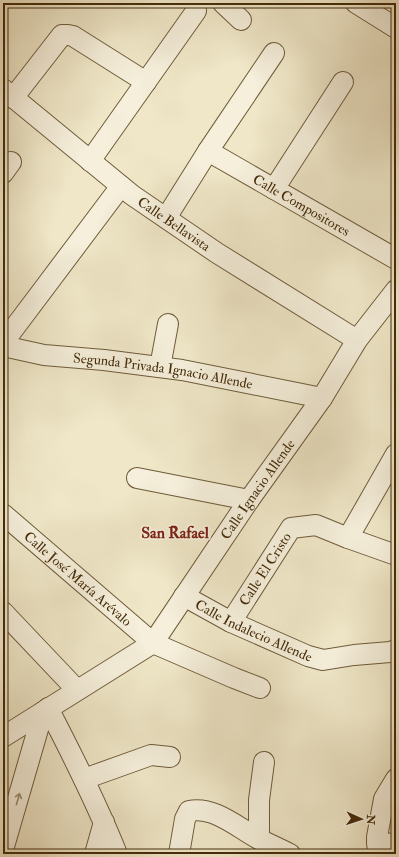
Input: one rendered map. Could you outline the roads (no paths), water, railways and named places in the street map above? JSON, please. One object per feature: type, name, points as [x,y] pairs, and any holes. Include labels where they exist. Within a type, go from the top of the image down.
[{"type":"street","points":[[223,3],[241,20]]},
{"type":"street","points":[[356,3],[396,28]]},
{"type":"street","points":[[90,161],[196,11]]},
{"type":"street","points":[[8,94],[62,35],[73,36],[146,82]]},
{"type":"street","points":[[166,218],[208,151],[274,53]]},
{"type":"street","points":[[274,189],[343,82]]},
{"type":"street","name":"Calle Bellavista","points":[[8,94],[132,195],[217,253],[357,340]]},
{"type":"street","name":"Calle Compositores","points":[[208,151],[396,259]]},
{"type":"street","points":[[3,343],[121,186]]},
{"type":"street","name":"Calle Ignacio Allende","points":[[3,737],[153,643],[249,500],[322,398],[357,340],[396,290]]},
{"type":"street","points":[[160,367],[168,324]]},
{"type":"street","name":"Segunda Privada Ignacio Allende","points":[[3,346],[44,355],[104,360],[160,367],[322,398]]},
{"type":"street","points":[[348,538],[396,454]]},
{"type":"street","points":[[137,478],[249,500]]},
{"type":"street","name":"Calle José María Arévalo","points":[[3,514],[153,643],[260,688]]},
{"type":"street","name":"Calle El Cristo","points":[[231,622],[291,528],[316,525],[396,555]]},
{"type":"street","name":"Calle Indalecio Allende","points":[[184,596],[231,622],[308,656],[323,660],[396,650]]},
{"type":"street","points":[[3,612],[77,690]]},
{"type":"street","points":[[46,710],[84,780],[117,854]]},
{"type":"street","points":[[3,850],[46,710]]},
{"type":"street","points":[[84,780],[151,755],[170,757]]},
{"type":"street","points":[[258,839],[264,762]]},
{"type":"street","points":[[377,845],[384,799],[396,779]]},
{"type":"street","points":[[179,854],[185,819],[189,811],[196,810],[225,819],[258,839],[290,854]]},
{"type":"street","points":[[377,845],[396,813]]},
{"type":"street","points":[[95,854],[104,822]]},
{"type":"street","points":[[377,845],[396,844]]},
{"type":"district","name":"San Rafael","points":[[175,533]]}]
